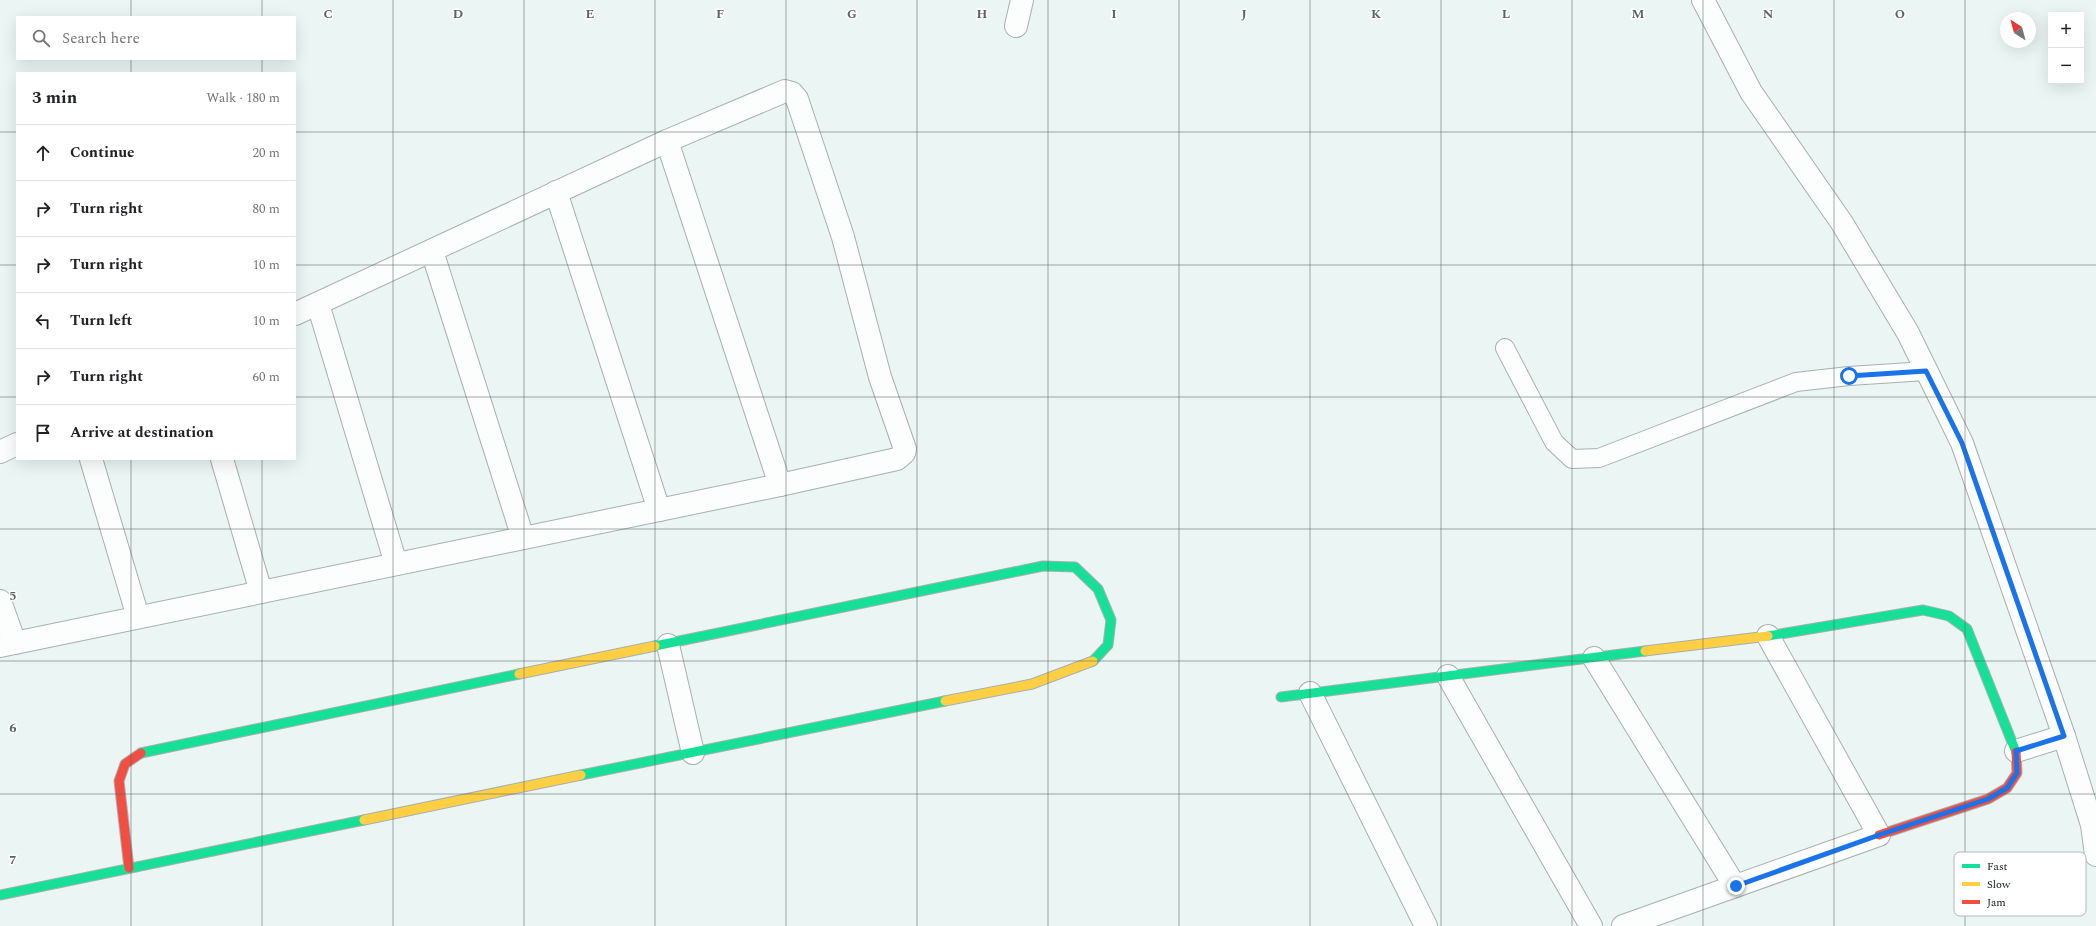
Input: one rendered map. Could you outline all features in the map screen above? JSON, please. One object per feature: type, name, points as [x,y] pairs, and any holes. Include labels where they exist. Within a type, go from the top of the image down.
[{"type":"street","points":[[1016,26],[1022,0]]},
{"type":"street","points":[[1703,0],[1751,92],[1842,222],[1908,333],[1962,443],[2094,824],[2096,855]]},
{"type":"street","points":[[0,601],[8,644],[780,485],[897,459],[904,453],[905,449],[880,377],[840,230],[797,99],[792,93],[785,90],[667,141],[296,314]]},
{"type":"street","points":[[667,141],[780,485]]},
{"type":"street","points":[[556,192],[659,510]]},
{"type":"street","points":[[432,251],[523,538]]},
{"type":"street","points":[[318,304],[396,564]]},
{"type":"street","points":[[0,452],[16,444]]},
{"type":"street","points":[[91,460],[138,617]]},
{"type":"street","points":[[222,460],[261,592]]},
{"type":"street","points":[[0,895],[1032,684],[1092,662],[1108,645],[1111,620],[1098,589],[1075,567],[1043,566],[668,645],[139,753],[129,759],[121,767],[119,781],[128,868]]},
{"type":"street","points":[[1281,697],[1768,636],[1923,610],[1949,616],[1967,629],[2016,751],[2017,773],[2007,788],[1988,799],[1879,835],[1623,926]]},
{"type":"street","points":[[1768,636],[1879,835]]},
{"type":"street","points":[[668,645],[694,753]]},
{"type":"street","points":[[1594,658],[1736,886]]},
{"type":"street","points":[[1448,676],[1591,926]]},
{"type":"street","points":[[1310,693],[1426,926]]},
{"type":"street","points":[[2016,751],[2064,736]]},
{"type":"lane","points":[[1504,348],[1554,442],[1572,459],[1599,458],[1796,382],[1849,376],[1926,371]]},
{"type":"traffic: fast","points":[[655,646],[1043,566],[1075,567],[1098,589],[1111,620],[1108,645],[1093,661]]},
{"type":"traffic: fast","points":[[1768,636],[1923,610],[1949,616],[1967,629],[2016,752]]},
{"type":"traffic: fast","points":[[1281,697],[1645,651]]},
{"type":"traffic: fast","points":[[141,753],[519,674]]},
{"type":"traffic: fast","points":[[581,775],[945,701]]},
{"type":"traffic: fast","points":[[0,895],[364,820]]},
{"type":"traffic: slow","points":[[1645,651],[1768,636]]},
{"type":"traffic: slow","points":[[519,674],[655,646]]},
{"type":"traffic: slow","points":[[945,701],[1032,684],[1093,661]]},
{"type":"traffic: slow","points":[[364,820],[581,775]]},
{"type":"traffic: jam","points":[[1879,835],[1988,799],[2007,788],[2017,773],[2016,752]]},
{"type":"traffic: jam","points":[[129,868],[119,781],[125,764],[141,753]]},
{"type":"route","points":[[1736,886],[1879,835],[1988,799],[2007,788],[2017,773],[2016,751],[2064,736],[1962,443],[1926,371],[1849,376]]}]
